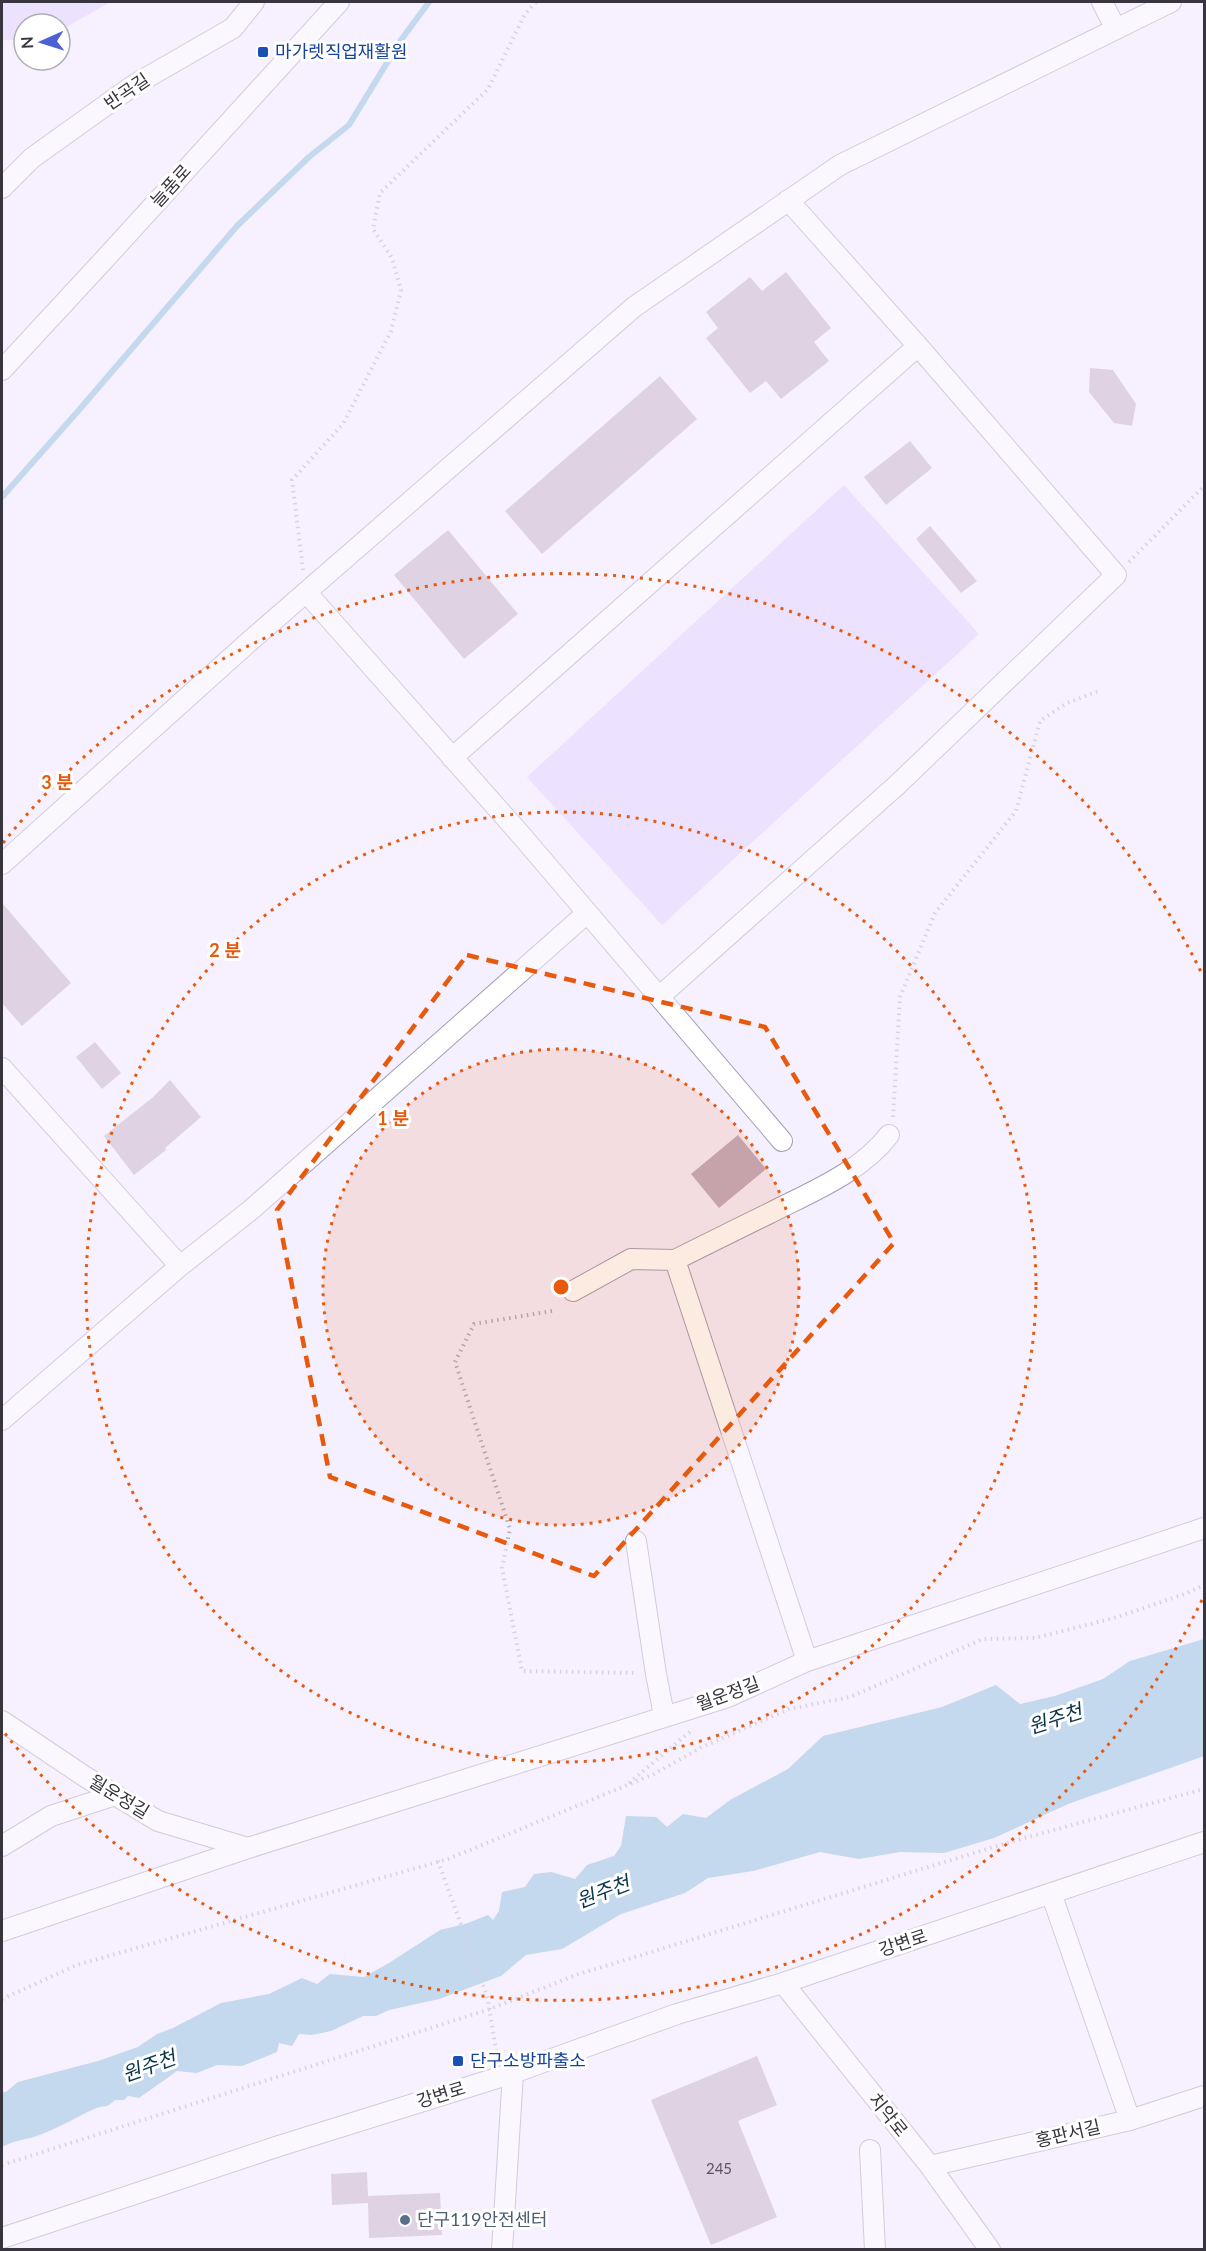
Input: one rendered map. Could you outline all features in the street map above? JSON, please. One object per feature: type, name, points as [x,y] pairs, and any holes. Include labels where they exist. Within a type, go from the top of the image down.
[{"type":"street","name":"반곡길","points":[[2,188],[32,158],[134,85],[233,28],[254,2]]},
{"type":"street","name":"늘품로","points":[[2,370],[339,2]]},
{"type":"street","points":[[1102,2],[1116,29]]},
{"type":"street","points":[[2,864],[306,592],[634,306],[840,165],[1172,2]]},
{"type":"street","points":[[659,997],[897,785],[1116,575],[788,200]]},
{"type":"street","points":[[452,758],[918,346]]},
{"type":"street","points":[[306,592],[587,913],[782,1141]]},
{"type":"street","points":[[2,1420],[180,1266],[252,1209],[587,913]]},
{"type":"street","points":[[2,1068],[180,1266]]},
{"type":"street","points":[[573,1291],[631,1259],[675,1260],[846,1172],[878,1150],[889,1135]]},
{"type":"street","points":[[675,1260],[807,1661]]},
{"type":"street","name":"월운정길","points":[[2,1931],[248,1848],[664,1715],[728,1697],[807,1661],[1204,1528]]},
{"type":"street","points":[[636,1541],[664,1715]]},
{"type":"street","name":"월운정길","points":[[2,1721],[158,1821],[248,1848]]},
{"type":"street","points":[[2,1846],[51,1816],[115,1795]]},
{"type":"street","name":"강변로","points":[[2,2238],[279,2146],[506,2075],[677,2014],[783,1983],[1204,1842]]},
{"type":"street","points":[[1051,1893],[1130,2120]]},
{"type":"street","name":"치악로","points":[[783,1983],[930,2166],[990,2250]]},
{"type":"street","points":[[502,2250],[506,2075]]},
{"type":"street","name":"홍판서길","points":[[930,2166],[1130,2120],[1204,2096]]},
{"type":"street","points":[[870,2150],[875,2250]]},
{"type":"path","points":[[306,592],[292,480],[343,424],[391,331],[401,290],[392,258],[373,229],[380,193],[488,89],[525,14],[536,2]]},
{"type":"path","points":[[1116,575],[1204,486]]},
{"type":"path","points":[[889,1135],[894,1112],[900,997],[935,913],[1016,811],[1040,721],[1067,703],[1099,692]]},
{"type":"path","points":[[552,1311],[474,1324],[455,1362],[510,1529],[502,1568],[522,1671],[656,1674]]},
{"type":"path","points":[[2,1999],[77,1965],[438,1861],[654,1774],[702,1747],[789,1709],[850,1697],[983,1639],[1035,1638],[1114,1618],[1185,1594],[1204,1585]]},
{"type":"path","points":[[625,1786],[695,1727]]},
{"type":"path","points":[[2,2165],[490,2009],[576,1975],[1010,1842],[1204,1789]]},
{"type":"path","points":[[438,1861],[488,1999],[506,2075]]},
{"type":"highlighted area","points":[[467,955],[765,1027],[894,1243],[594,1576],[330,1477],[277,1210]]},
{"type":"shaded area","points":[[2,2],[110,2],[72,24],[72,12],[12,12],[12,40],[2,40]]},
{"type":"shaded area","points":[[844,485],[979,634],[662,925],[527,777]]},
{"type":"water","name":"원주천","points":[[1204,1639],[1204,1756],[1068,1804],[994,1838],[944,1853],[900,1852],[859,1859],[820,1852],[753,1871],[708,1878],[685,1893],[621,1914],[562,1949],[526,1955],[501,1976],[439,1999],[389,2010],[376,2016],[363,2016],[331,2031],[312,2035],[299,2034],[292,2046],[279,2043],[277,2052],[242,2066],[217,2065],[197,2073],[177,2071],[139,2098],[128,2096],[124,2100],[115,2100],[109,2105],[94,2109],[37,2136],[2,2147],[2,2092],[6,2092],[18,2082],[98,2061],[138,2047],[157,2034],[221,2003],[269,1994],[302,1978],[317,1984],[330,1974],[364,1977],[440,1930],[488,1915],[493,1920],[499,1911],[502,1892],[525,1887],[534,1874],[551,1872],[575,1879],[587,1865],[614,1856],[621,1846],[626,1816],[656,1817],[667,1827],[683,1814],[706,1818],[730,1800],[788,1769],[823,1736],[942,1707],[996,1685],[1020,1704],[1055,1696],[1103,1679],[1130,1661]]},
{"type":"building","points":[[786,272],[831,328],[814,342],[829,361],[781,399],[766,381],[750,393],[706,338],[718,328],[706,312],[750,277],[762,291]]},
{"type":"building","points":[[1090,368],[1113,370],[1136,404],[1132,426],[1114,423],[1089,392]]},
{"type":"building","points":[[660,376],[697,419],[542,554],[505,511]]},
{"type":"building","points":[[910,441],[932,468],[886,505],[864,477]]},
{"type":"building","points":[[930,526],[977,581],[961,593],[916,539]]},
{"type":"building","points":[[448,530],[518,614],[464,659],[394,575]]},
{"type":"building","points":[[2,903],[71,983],[22,1026],[2,1003]]},
{"type":"building","points":[[95,1042],[121,1073],[102,1089],[76,1057]]},
{"type":"building","points":[[170,1080],[201,1117],[165,1148],[166,1150],[134,1175],[104,1136],[152,1098]]},
{"type":"building","points":[[738,1135],[766,1169],[719,1208],[691,1174]]},
{"type":"building","points":[[757,2056],[777,2105],[738,2121],[777,2217],[711,2245],[651,2100]]},
{"type":"building","name":"단구119안전센터","points":[[367,2172],[368,2196],[440,2193],[442,2235],[369,2238],[368,2203],[332,2205],[331,2174]]},
{"type":"waterway","points":[[2,497],[237,226],[309,157],[349,125],[401,40],[429,2]]},
{"type":"place","name":"마가렛직업재활원","points":[[263,52]]},
{"type":"place","name":"단구소방파출소","points":[[458,2061]]},
{"type":"place","name":"단구119안전센터","points":[[405,2220]]}]
